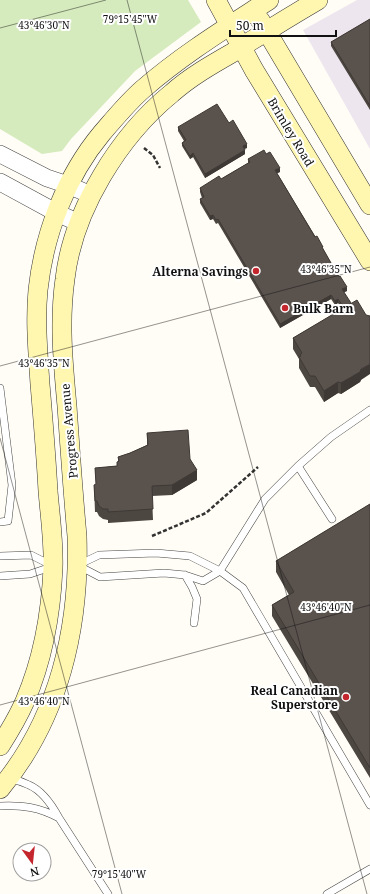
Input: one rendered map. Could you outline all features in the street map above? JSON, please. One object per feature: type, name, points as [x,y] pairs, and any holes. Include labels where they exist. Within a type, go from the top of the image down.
[{"type":"main road","name":"Brimley Road","points":[[216,0],[254,70],[364,237],[370,261]]},
{"type":"main road","name":"Progress Avenue","points":[[3,781],[43,723],[57,688],[66,657],[74,615],[78,566],[77,536],[61,318],[65,278],[71,249],[79,223],[92,195],[123,144],[151,112],[172,93],[197,74],[266,30],[318,0]]},
{"type":"main road","name":"Progress Avenue","points":[[0,746],[24,702],[36,672],[48,621],[53,566],[37,323],[38,289],[44,255],[56,213],[68,185],[87,154],[101,135],[141,90],[164,71],[230,25],[257,3]]},
{"type":"main road","points":[[257,3],[266,30],[370,204]]},
{"type":"main road","points":[[53,566],[78,566]]},
{"type":"street","points":[[0,154],[47,178],[92,195]]},
{"type":"street","points":[[0,182],[56,213],[79,223]]},
{"type":"lane","points":[[0,388],[12,486],[8,521],[0,522]]},
{"type":"lane","points":[[78,566],[100,577],[164,573],[185,575],[203,581],[220,571],[265,499],[298,466],[331,437],[370,410]]},
{"type":"lane","points":[[298,466],[332,519]]},
{"type":"lane","points":[[78,566],[99,555],[156,553],[190,556],[220,571],[243,588],[370,805]]},
{"type":"lane","points":[[0,556],[31,555],[53,566]]},
{"type":"lane","points":[[0,576],[30,574],[53,566]]},
{"type":"lane","points":[[185,575],[197,599],[194,623]]},
{"type":"lane","points":[[3,781],[30,785],[53,806],[59,818],[108,894]]},
{"type":"lane","points":[[0,806],[16,805],[46,811],[59,818]]},
{"type":"lane","points":[[327,894],[370,869]]},
{"type":"path","points":[[144,148],[153,156],[160,168]]},
{"type":"path","points":[[152,536],[206,513],[258,467]]},
{"type":"shaded area","points":[[357,0],[370,0],[370,149],[303,30]]},
{"type":"green space","points":[[0,0],[188,0],[201,22],[135,71],[71,139],[62,151],[42,154],[0,129]]},
{"type":"building","points":[[370,19],[370,106],[331,42]]},
{"type":"building","points":[[217,104],[229,123],[233,120],[247,144],[243,146],[245,150],[205,174],[193,153],[190,156],[182,143],[186,140],[178,127]]},
{"type":"building","points":[[264,150],[266,154],[270,152],[280,168],[275,170],[315,237],[317,236],[339,277],[340,276],[347,287],[342,289],[351,303],[344,308],[338,299],[335,301],[331,295],[280,324],[218,219],[216,220],[213,215],[210,216],[200,199],[204,197],[200,188],[219,176],[221,179],[250,162],[248,159]]},
{"type":"building","points":[[357,300],[366,315],[370,316],[370,364],[361,369],[360,372],[341,383],[338,382],[324,391],[315,376],[310,376],[299,357],[302,353],[293,338]]},
{"type":"building","points":[[188,430],[190,459],[197,470],[172,485],[152,486],[153,509],[108,512],[108,509],[103,509],[99,506],[97,501],[95,501],[95,468],[117,466],[117,462],[119,461],[118,457],[148,445],[147,433]]},
{"type":"building","name":"Real Canadian Superstore","points":[[370,504],[370,768],[272,605],[294,592],[276,561]]},
{"type":"place","name":"Alterna Savings","points":[[256,271]]},
{"type":"place","name":"Bulk Barn","points":[[285,308]]},
{"type":"place","name":"Real Canadian Superstore","points":[[346,697]]}]
